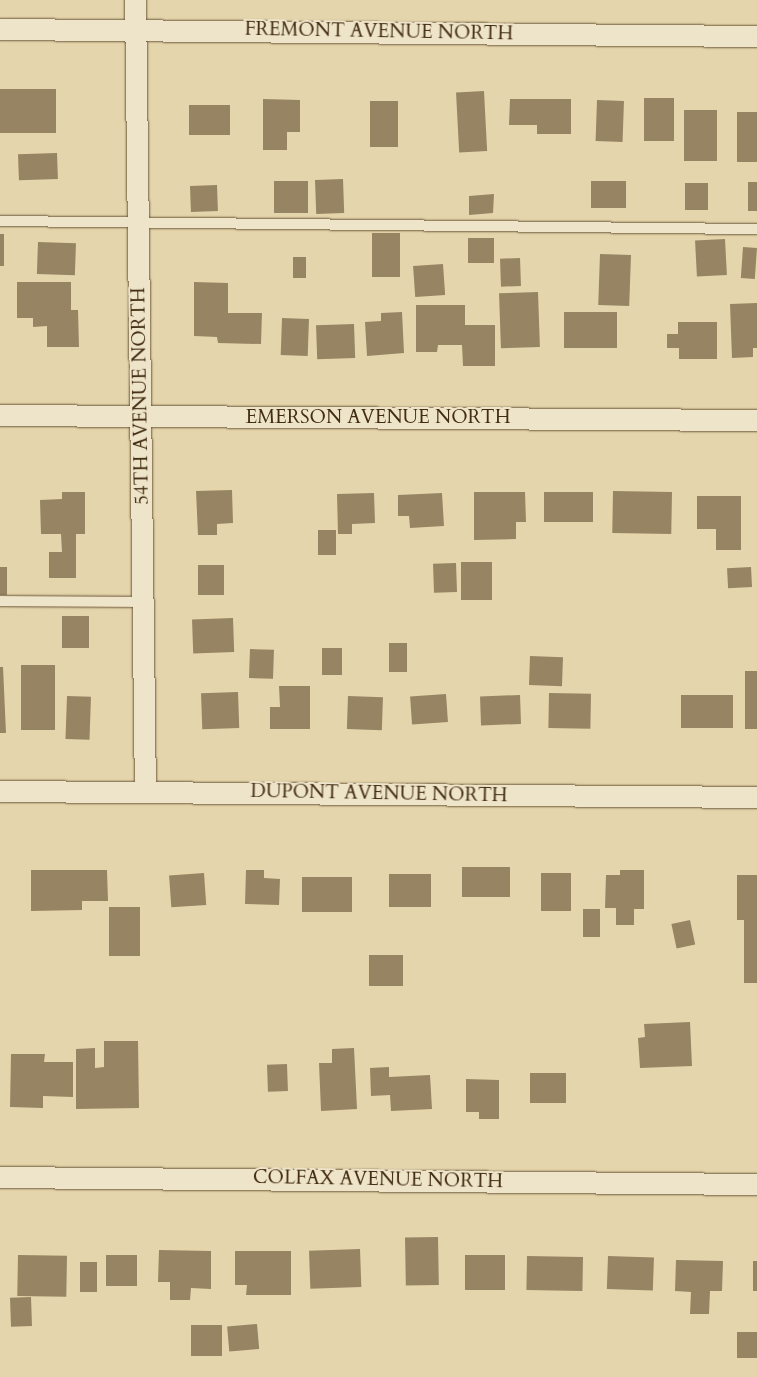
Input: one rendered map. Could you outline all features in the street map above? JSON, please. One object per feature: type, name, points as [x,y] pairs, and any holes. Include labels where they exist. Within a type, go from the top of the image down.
[{"type":"street","name":"54TH AVENUE NORTH","points":[[135,0],[145,791]]},
{"type":"street","name":"FREMONT AVENUE NORTH","points":[[0,29],[757,36]]},
{"type":"street","name":"EMERSON AVENUE NORTH","points":[[0,414],[757,420]]},
{"type":"street","name":"DUPONT AVENUE NORTH","points":[[0,791],[757,797]]},
{"type":"street","name":"COLFAX AVENUE NORTH","points":[[0,1177],[757,1184]]},
{"type":"lane","points":[[0,220],[757,229]]},
{"type":"lane","points":[[0,601],[144,602]]},
{"type":"building","points":[[0,89],[56,89],[56,133],[0,133]]},
{"type":"building","points":[[484,91],[487,151],[459,152],[456,92]]},
{"type":"building","points":[[644,98],[674,98],[674,141],[644,141]]},
{"type":"building","points":[[263,99],[300,100],[300,132],[287,132],[287,150],[263,150]]},
{"type":"building","points":[[510,99],[571,99],[571,134],[537,134],[537,125],[509,125]]},
{"type":"building","points":[[597,100],[624,101],[623,142],[596,141]]},
{"type":"building","points":[[370,101],[398,101],[398,147],[370,147]]},
{"type":"building","points":[[189,105],[230,105],[230,135],[189,135]]},
{"type":"building","points":[[684,110],[717,110],[717,161],[684,161]]},
{"type":"building","points":[[737,112],[757,112],[757,162],[737,162]]},
{"type":"building","points":[[57,153],[58,179],[19,180],[18,154]]},
{"type":"building","points":[[343,179],[344,213],[316,214],[315,180]]},
{"type":"building","points":[[274,181],[308,181],[308,213],[274,213]]},
{"type":"building","points":[[591,181],[626,181],[626,208],[591,208]]},
{"type":"building","points":[[748,182],[757,182],[757,211],[748,211]]},
{"type":"building","points":[[685,183],[708,183],[708,210],[685,210]]},
{"type":"building","points":[[217,185],[218,211],[191,212],[190,186]]},
{"type":"building","points":[[494,194],[493,213],[469,215],[469,196]]},
{"type":"building","points":[[372,233],[400,233],[400,277],[372,277]]},
{"type":"building","points":[[0,234],[4,234],[4,266],[0,266]]},
{"type":"building","points":[[468,238],[494,238],[494,263],[468,263]]},
{"type":"building","points":[[725,239],[727,275],[697,277],[695,241]]},
{"type":"building","points":[[38,242],[76,243],[75,275],[37,274]]},
{"type":"building","points":[[743,247],[757,248],[755,279],[741,278]]},
{"type":"building","points":[[600,254],[631,255],[629,306],[598,305]]},
{"type":"building","points":[[293,257],[306,257],[306,278],[293,278]]},
{"type":"building","points":[[520,258],[521,286],[501,287],[500,259]]},
{"type":"building","points":[[443,264],[445,295],[415,297],[413,266]]},
{"type":"building","points":[[17,282],[71,282],[71,310],[78,310],[79,347],[47,347],[47,326],[33,327],[33,318],[17,318]]},
{"type":"building","points":[[194,282],[228,283],[228,313],[262,313],[261,344],[218,343],[217,337],[194,336]]},
{"type":"building","points":[[538,292],[540,347],[501,348],[499,293]]},
{"type":"building","points":[[757,303],[757,348],[753,348],[753,357],[732,358],[730,304]]},
{"type":"building","points":[[416,305],[465,305],[465,325],[495,325],[495,366],[463,366],[462,345],[438,345],[437,352],[416,352]]},
{"type":"building","points":[[402,312],[404,353],[367,356],[365,322],[381,321],[381,313]]},
{"type":"building","points":[[564,312],[617,312],[617,348],[564,348]]},
{"type":"building","points":[[282,318],[309,319],[308,356],[281,355]]},
{"type":"building","points":[[678,322],[717,322],[717,359],[679,359],[679,348],[667,348],[667,334],[678,334]]},
{"type":"building","points":[[354,324],[355,358],[317,359],[316,325]]},
{"type":"building","points":[[232,490],[233,523],[217,524],[217,535],[198,535],[196,491]]},
{"type":"building","points":[[613,491],[672,492],[671,534],[612,533]]},
{"type":"building","points":[[62,492],[85,492],[85,534],[76,534],[76,578],[49,578],[49,552],[62,552],[61,534],[41,534],[40,500],[62,499]]},
{"type":"building","points":[[474,492],[525,492],[526,522],[516,522],[516,539],[474,540]]},
{"type":"building","points":[[544,492],[593,492],[593,522],[544,522]]},
{"type":"building","points":[[374,493],[375,523],[352,524],[352,534],[338,534],[337,494]]},
{"type":"building","points":[[442,493],[444,526],[410,528],[409,516],[398,516],[398,495]]},
{"type":"building","points":[[697,496],[741,496],[741,550],[716,550],[716,529],[697,529]]},
{"type":"building","points":[[318,530],[336,530],[336,555],[318,555]]},
{"type":"building","points":[[461,562],[492,562],[492,600],[461,600]]},
{"type":"building","points":[[456,563],[457,592],[434,593],[433,564]]},
{"type":"building","points":[[198,565],[224,565],[224,595],[198,595]]},
{"type":"building","points":[[0,567],[7,567],[7,595],[0,595]]},
{"type":"building","points":[[751,567],[752,587],[728,588],[727,568]]},
{"type":"building","points":[[62,616],[89,616],[89,648],[62,648]]},
{"type":"building","points":[[233,618],[234,652],[193,653],[192,619]]},
{"type":"building","points":[[389,643],[407,643],[407,672],[389,672]]},
{"type":"building","points":[[322,648],[342,648],[342,675],[322,675]]},
{"type":"building","points":[[250,649],[274,650],[273,679],[249,678]]},
{"type":"building","points":[[530,656],[563,657],[562,686],[529,685]]},
{"type":"building","points":[[21,665],[55,665],[55,730],[21,730]]},
{"type":"building","points":[[0,667],[3,667],[6,733],[0,733]]},
{"type":"building","points":[[745,671],[757,671],[757,729],[745,729]]},
{"type":"building","points":[[279,686],[310,686],[310,729],[270,729],[270,707],[280,707]]},
{"type":"building","points":[[238,692],[239,728],[202,729],[201,693]]},
{"type":"building","points":[[549,693],[591,694],[590,729],[548,728]]},
{"type":"building","points":[[446,694],[448,722],[412,724],[410,697]]},
{"type":"building","points":[[520,695],[521,724],[481,725],[480,696]]},
{"type":"building","points":[[681,695],[733,695],[733,728],[681,728]]},
{"type":"building","points":[[67,696],[91,697],[89,740],[65,739]]},
{"type":"building","points":[[348,696],[383,697],[382,730],[347,729]]},
{"type":"building","points":[[462,867],[510,867],[510,897],[462,897]]},
{"type":"building","points":[[31,870],[107,870],[108,901],[82,901],[82,910],[31,911]]},
{"type":"building","points":[[246,870],[264,870],[264,878],[280,879],[279,905],[245,904]]},
{"type":"building","points":[[620,870],[644,870],[644,909],[634,909],[634,925],[616,925],[616,908],[605,908],[606,875],[620,875]]},
{"type":"building","points":[[204,873],[206,905],[171,907],[169,875]]},
{"type":"building","points":[[541,873],[571,873],[571,911],[541,911]]},
{"type":"building","points":[[389,874],[431,874],[431,907],[389,907]]},
{"type":"building","points":[[737,875],[757,875],[757,983],[744,983],[744,920],[737,920]]},
{"type":"building","points":[[302,877],[352,877],[352,912],[302,912]]},
{"type":"building","points":[[109,907],[140,907],[140,956],[109,956]]},
{"type":"building","points":[[583,909],[600,909],[600,937],[583,937]]},
{"type":"building","points":[[690,920],[695,944],[677,948],[671,924]]},
{"type":"building","points":[[369,955],[403,955],[403,986],[369,986]]},
{"type":"building","points":[[690,1022],[692,1066],[640,1068],[638,1038],[645,1037],[644,1024]]},
{"type":"building","points":[[104,1041],[138,1041],[139,1108],[76,1109],[76,1049],[95,1048],[95,1068],[104,1067]]},
{"type":"building","points":[[354,1048],[357,1109],[321,1111],[319,1063],[332,1063],[332,1049]]},
{"type":"building","points":[[11,1054],[45,1054],[44,1062],[73,1062],[73,1097],[43,1096],[43,1108],[10,1107]]},
{"type":"building","points":[[287,1064],[288,1091],[268,1092],[267,1065]]},
{"type":"building","points":[[389,1067],[389,1077],[430,1075],[432,1109],[391,1111],[390,1095],[371,1096],[370,1068]]},
{"type":"building","points":[[530,1073],[566,1073],[566,1103],[530,1103]]},
{"type":"building","points":[[466,1079],[499,1080],[499,1119],[479,1119],[479,1112],[466,1112]]},
{"type":"building","points":[[438,1237],[439,1285],[406,1286],[405,1238]]},
{"type":"building","points":[[360,1249],[361,1287],[310,1289],[309,1251]]},
{"type":"building","points":[[159,1250],[211,1251],[211,1289],[191,1288],[190,1300],[170,1300],[170,1282],[158,1282]]},
{"type":"building","points":[[235,1251],[291,1251],[291,1295],[246,1295],[247,1285],[235,1285]]},
{"type":"building","points":[[18,1255],[67,1256],[66,1297],[17,1296]]},
{"type":"building","points":[[106,1255],[137,1255],[137,1286],[106,1286]]},
{"type":"building","points":[[465,1255],[505,1255],[505,1290],[465,1290]]},
{"type":"building","points":[[527,1256],[583,1257],[582,1291],[526,1290]]},
{"type":"building","points":[[608,1256],[654,1258],[653,1291],[607,1289]]},
{"type":"building","points":[[676,1260],[723,1261],[722,1291],[710,1291],[709,1314],[690,1314],[691,1292],[675,1291]]},
{"type":"building","points":[[753,1261],[757,1261],[757,1291],[753,1291]]},
{"type":"building","points":[[80,1262],[97,1262],[97,1292],[80,1292]]},
{"type":"building","points":[[31,1297],[32,1326],[11,1327],[10,1298]]},
{"type":"building","points":[[257,1324],[259,1349],[229,1352],[227,1327]]},
{"type":"building","points":[[191,1325],[222,1325],[222,1356],[191,1356]]},
{"type":"building","points":[[737,1332],[757,1332],[757,1358],[737,1358]]}]
